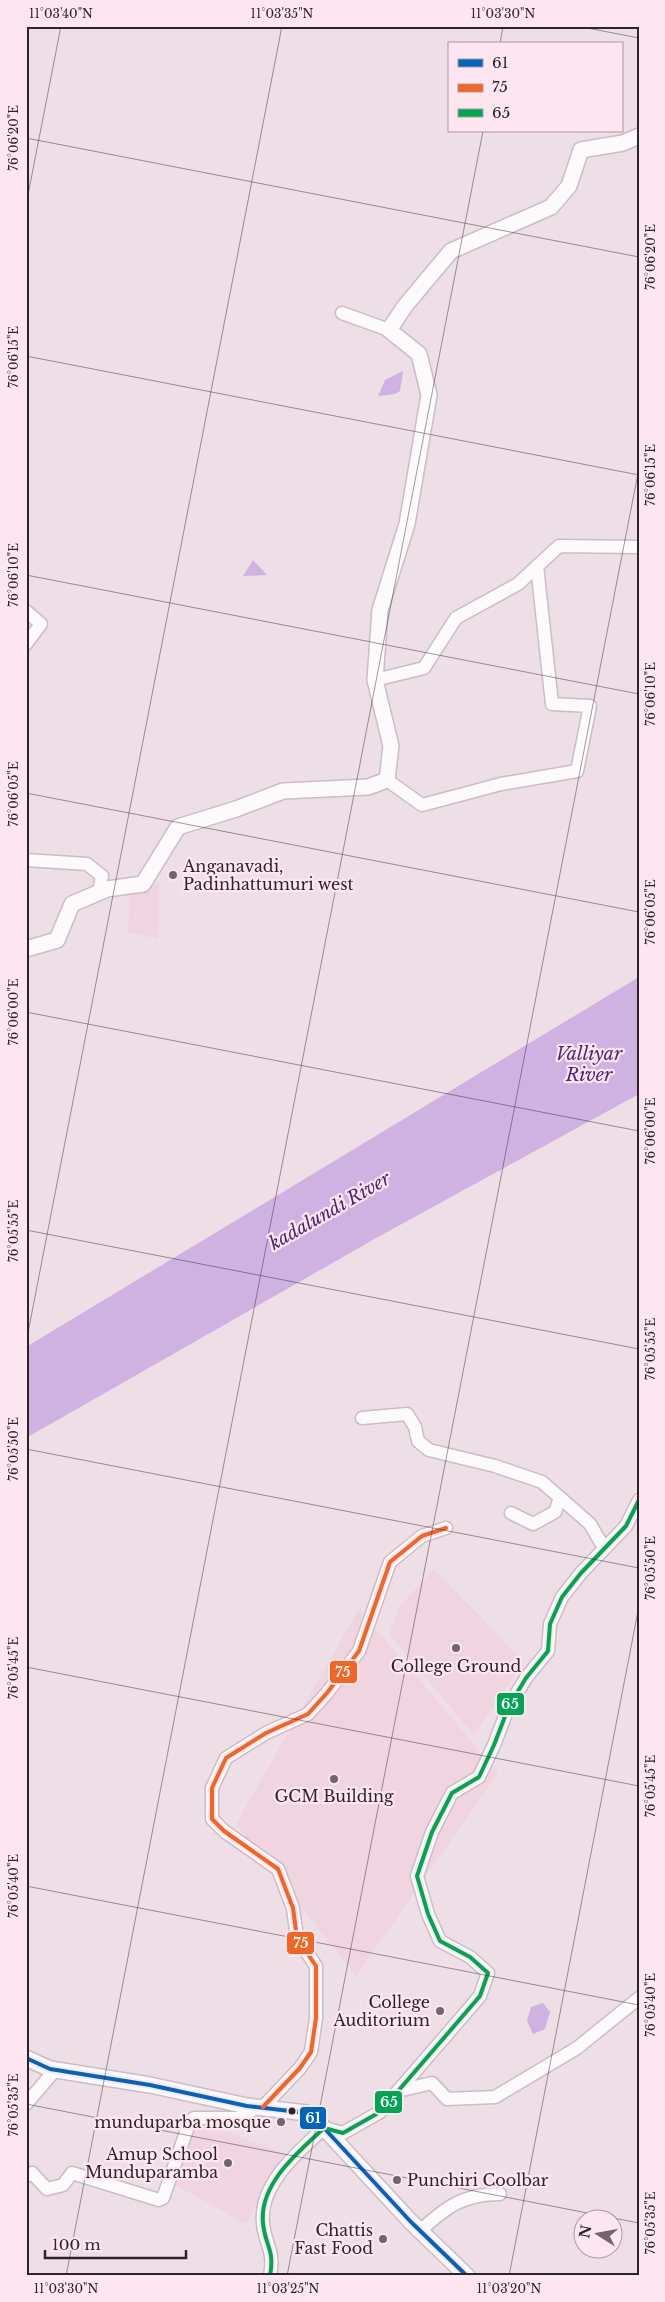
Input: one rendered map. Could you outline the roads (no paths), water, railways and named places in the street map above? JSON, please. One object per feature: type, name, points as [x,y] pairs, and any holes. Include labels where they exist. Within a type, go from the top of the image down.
[{"type":"main road","points":[[26,949],[57,940],[72,904],[107,889],[144,884],[178,827],[236,809],[283,791],[368,787],[387,780],[391,746],[375,680],[380,610],[407,524],[429,395],[419,354],[389,330],[405,306],[451,252],[551,207],[568,186],[581,150],[623,143],[639,136]]},
{"type":"main road","points":[[26,2058],[56,2069],[261,2107],[306,2113],[324,2128],[420,2231],[467,2276]]},
{"type":"street","points":[[342,313],[389,330]]},
{"type":"street","points":[[375,680],[424,668],[456,618],[518,584],[559,546],[639,547]]},
{"type":"street","points":[[387,780],[422,805],[501,784],[576,771],[590,706],[552,704],[537,566]]},
{"type":"street","points":[[26,611],[41,624],[26,644]]},
{"type":"street","points":[[26,860],[87,864],[102,876],[99,892]]},
{"type":"street","points":[[362,1418],[407,1414],[415,1427],[418,1441],[429,1450],[517,1472],[542,1482],[590,1524],[604,1548]]},
{"type":"street","points":[[511,1513],[533,1524],[555,1512],[560,1498]]},
{"type":"street","points":[[270,2276],[273,2259],[263,2224],[263,2204],[278,2176],[300,2150],[324,2128],[343,2133],[380,2112],[480,1996],[488,1973],[470,1957],[440,1941],[428,1914],[417,1876],[432,1832],[452,1792],[479,1777],[494,1745],[508,1706],[526,1678],[548,1651],[550,1624],[562,1597],[604,1548],[626,1526],[639,1500]]},
{"type":"street","points":[[26,2176],[32,2174],[47,2189],[63,2185],[72,2173],[159,2200],[162,2198],[190,2122],[194,2118],[238,2118],[261,2107],[300,2068],[311,2052],[316,2018],[316,1966],[297,1938],[293,1908],[278,1869],[224,1831],[212,1819],[212,1788],[226,1758],[266,1733],[308,1714],[327,1693],[359,1650],[390,1562],[422,1536],[446,1528]]},
{"type":"street","points":[[398,2091],[432,2083],[447,2098],[495,2097],[577,2048],[639,1998]]},
{"type":"street","points":[[26,2104],[56,2069]]},
{"type":"street","points":[[420,2231],[444,2208],[480,2194],[500,2194]]},
{"type":"water","points":[[403,371],[400,391],[395,394],[378,396],[385,380]]},
{"type":"water","points":[[253,560],[267,575],[243,576]]},
{"type":"water","name":"Valliyar River","points":[[639,977],[639,1094],[378,1237],[26,1438],[26,1347]]},
{"type":"water","points":[[543,2003],[550,2012],[545,2029],[533,2034],[527,2021],[531,2007]]},
{"type":"place","name":"Anganavadi, Padinhattumuri west","points":[[173,875]]},
{"type":"place","name":"College Ground","points":[[456,1648]]},
{"type":"place","name":"GCM Building","points":[[334,1779]]},
{"type":"place","name":"College Auditorium","points":[[440,2011]]},
{"type":"place","name":"munduparba mosque","points":[[281,2122]]},
{"type":"place","name":"Amup School Munduparamba","points":[[228,2163]]},
{"type":"place","name":"Punchiri Coolbar","points":[[397,2180]]},
{"type":"place","name":"Chattis Fast Food","points":[[383,2239]]},
{"type":"water label","name":"kadalundi River","points":[[330,1211]]}]
